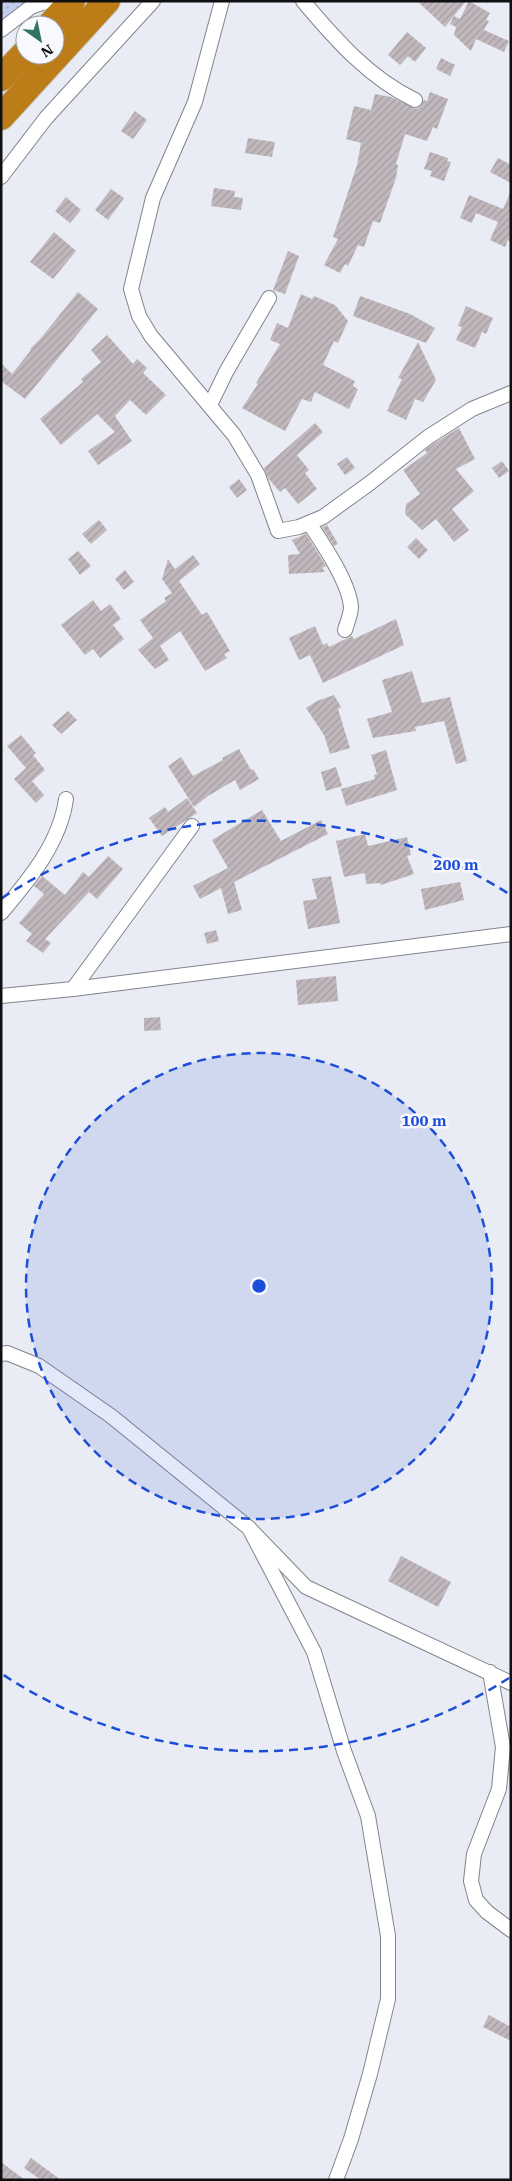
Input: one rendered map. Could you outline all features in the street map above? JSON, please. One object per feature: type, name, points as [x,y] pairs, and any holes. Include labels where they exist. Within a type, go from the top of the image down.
[{"type":"highway","points":[[59,15],[72,1]]},
{"type":"highway","points":[[1,117],[107,1]]},
{"type":"highway","points":[[1,78],[15,63]]},
{"type":"street","points":[[1,30],[31,6],[48,1]]},
{"type":"street","points":[[1,177],[58,104],[153,1]]},
{"type":"street","points":[[222,1],[195,102],[153,198],[131,289],[139,316],[150,336],[234,434],[258,475],[278,531],[299,528],[323,517],[428,437],[472,409],[508,393],[511,379]]},
{"type":"street","points":[[303,1],[341,45],[366,68],[385,83],[415,100]]},
{"type":"street","points":[[210,405],[226,372],[269,298]]},
{"type":"street","points":[[309,523],[332,560],[345,589],[351,608],[345,630]]},
{"type":"street","points":[[1,913],[25,884],[57,834],[63,818],[66,799]]},
{"type":"street","points":[[73,989],[192,826]]},
{"type":"street","points":[[1,996],[73,989],[511,934]]},
{"type":"street","points":[[1,1354],[7,1353],[39,1366],[111,1416],[250,1528],[306,1587],[511,1683]]},
{"type":"street","points":[[250,1528],[314,1652],[344,1751],[368,1816],[388,1936],[388,1999],[370,2074],[351,2139],[336,2180]]},
{"type":"street","points":[[490,1672],[503,1747],[499,1789],[474,1854],[471,1881],[476,1900],[487,1912],[511,1930]]},
{"type":"shaded area","points":[[1,1],[33,1],[15,15],[1,26]]},
{"type":"building","points":[[417,1],[466,1],[445,27]]},
{"type":"building","points":[[469,1],[490,13],[486,20],[489,21],[484,30],[509,41],[504,52],[476,39],[471,51],[454,35],[456,27],[450,24],[454,16],[460,19]]},
{"type":"building","points":[[407,32],[426,48],[415,62],[408,56],[400,65],[388,55]]},
{"type":"building","points":[[441,58],[455,65],[450,76],[436,69]]},
{"type":"building","points":[[430,92],[448,99],[437,129],[433,127],[427,141],[405,134],[396,164],[398,165],[396,178],[380,223],[373,221],[364,247],[358,245],[348,266],[345,264],[340,273],[324,265],[338,239],[333,237],[357,165],[361,143],[346,139],[354,106],[371,110],[375,94],[391,97],[416,109],[420,107],[424,100],[427,101]]},
{"type":"building","points":[[135,111],[147,120],[133,139],[121,131]]},
{"type":"building","points":[[248,138],[275,142],[272,157],[245,153]]},
{"type":"building","points":[[430,152],[448,158],[447,161],[451,162],[444,181],[430,176],[432,171],[424,169]]},
{"type":"building","points":[[498,158],[511,165],[511,183],[490,172]]},
{"type":"building","points":[[214,188],[235,191],[234,197],[243,198],[241,210],[211,206]]},
{"type":"building","points":[[111,189],[124,198],[108,220],[95,210]]},
{"type":"building","points":[[511,191],[511,242],[508,240],[505,247],[490,240],[498,222],[476,213],[472,223],[460,218],[469,195],[503,209]]},
{"type":"building","points":[[66,197],[81,210],[70,223],[55,211]]},
{"type":"building","points":[[54,232],[76,251],[53,279],[30,262]]},
{"type":"building","points":[[288,251],[299,256],[285,294],[273,290]]},
{"type":"building","points":[[78,292],[98,309],[25,399],[1,381],[1,363],[12,374],[30,349]]},
{"type":"building","points":[[301,294],[312,299],[314,296],[335,305],[348,321],[338,343],[334,341],[323,365],[355,381],[353,386],[358,389],[349,409],[315,392],[311,402],[302,399],[285,431],[242,408],[258,384],[256,383],[280,344],[270,340],[277,323],[288,328]]},
{"type":"building","points":[[360,296],[410,314],[435,328],[426,343],[353,316]]},
{"type":"building","points":[[466,306],[493,318],[486,334],[482,332],[475,348],[456,340],[462,327],[458,326]]},
{"type":"building","points":[[107,335],[133,364],[137,359],[147,368],[143,373],[166,395],[146,415],[130,400],[115,416],[132,441],[98,465],[88,451],[115,432],[97,414],[61,445],[40,419],[83,382],[81,379],[101,362],[91,350]]},
{"type":"building","points":[[418,342],[436,380],[423,402],[415,399],[406,420],[387,411],[402,379],[398,378]]},
{"type":"building","points":[[315,423],[323,432],[297,455],[309,470],[305,473],[317,489],[298,504],[285,488],[280,492],[268,478],[264,468]]},
{"type":"building","points":[[459,428],[475,459],[456,469],[474,491],[452,509],[469,530],[454,542],[436,519],[422,530],[405,514],[406,504],[420,494],[403,470],[427,453],[425,450],[433,444]]},
{"type":"building","points":[[347,457],[355,468],[345,475],[337,464]]},
{"type":"building","points":[[502,461],[509,471],[499,478],[492,468]]},
{"type":"building","points":[[239,479],[247,490],[237,498],[229,487]]},
{"type":"building","points":[[99,520],[107,530],[91,544],[82,534]]},
{"type":"building","points":[[327,525],[338,544],[334,546],[322,527]]},
{"type":"building","points":[[306,534],[326,566],[322,568],[325,572],[289,574],[288,555],[300,554],[292,540]]},
{"type":"building","points":[[416,538],[428,550],[419,559],[407,547]]},
{"type":"building","points":[[78,551],[91,566],[80,575],[68,559]]},
{"type":"building","points":[[193,555],[200,564],[179,581],[202,615],[207,612],[230,651],[224,654],[227,658],[205,671],[180,631],[160,646],[169,660],[155,669],[138,650],[153,638],[140,620],[166,601],[164,598],[172,593],[162,579],[168,559],[175,569]]},
{"type":"building","points":[[125,570],[134,582],[124,590],[115,579]]},
{"type":"building","points":[[93,600],[101,611],[110,604],[121,619],[113,625],[124,639],[100,658],[93,649],[85,655],[61,625]]},
{"type":"building","points":[[396,619],[404,645],[323,683],[310,655],[299,660],[289,638],[315,626],[323,645],[327,643],[329,647],[352,636],[354,639]]},
{"type":"building","points":[[412,671],[422,703],[450,697],[467,761],[456,764],[444,721],[415,727],[416,731],[373,738],[367,719],[392,712],[382,680]]},
{"type":"building","points":[[334,695],[341,707],[338,709],[350,748],[330,754],[324,735],[306,708],[317,701]]},
{"type":"building","points":[[68,711],[77,720],[61,734],[52,725]]},
{"type":"building","points":[[21,735],[36,753],[33,755],[45,770],[32,781],[44,795],[36,803],[14,779],[26,768],[7,746]]},
{"type":"building","points":[[239,749],[251,770],[253,769],[259,779],[240,790],[235,780],[194,807],[168,766],[181,757],[193,776]]},
{"type":"building","points":[[386,750],[397,790],[346,806],[341,789],[375,779],[374,775],[377,774],[371,755]]},
{"type":"building","points":[[336,767],[342,786],[326,791],[321,772]]},
{"type":"building","points":[[187,798],[197,813],[162,836],[149,818],[165,807],[168,812]]},
{"type":"building","points":[[262,810],[281,841],[321,820],[328,834],[234,882],[242,910],[228,914],[221,888],[200,899],[193,886],[228,868],[212,840]]},
{"type":"building","points":[[365,834],[368,846],[407,837],[411,855],[407,856],[414,874],[381,885],[380,883],[366,884],[365,873],[344,877],[336,841]]},
{"type":"building","points":[[108,856],[123,869],[97,899],[89,892],[45,939],[51,943],[43,953],[26,941],[32,934],[19,923],[44,894],[34,886],[42,876],[65,895],[83,872],[89,877]]},
{"type":"building","points":[[331,876],[340,923],[308,929],[303,901],[317,899],[312,879]]},
{"type":"building","points":[[460,882],[464,900],[425,910],[421,889]]},
{"type":"building","points":[[216,930],[219,941],[207,944],[204,933]]},
{"type":"building","points":[[336,976],[338,1001],[298,1005],[296,980]]},
{"type":"building","points":[[160,1017],[161,1030],[144,1031],[144,1018]]},
{"type":"building","points":[[401,1556],[451,1582],[438,1607],[388,1581]]},
{"type":"building","points":[[489,2015],[511,2027],[511,2041],[483,2027]]},
{"type":"building","points":[[31,2158],[61,2180],[41,2180],[24,2168]]},
{"type":"building","points":[[1,2162],[25,2180],[1,2180]]}]
